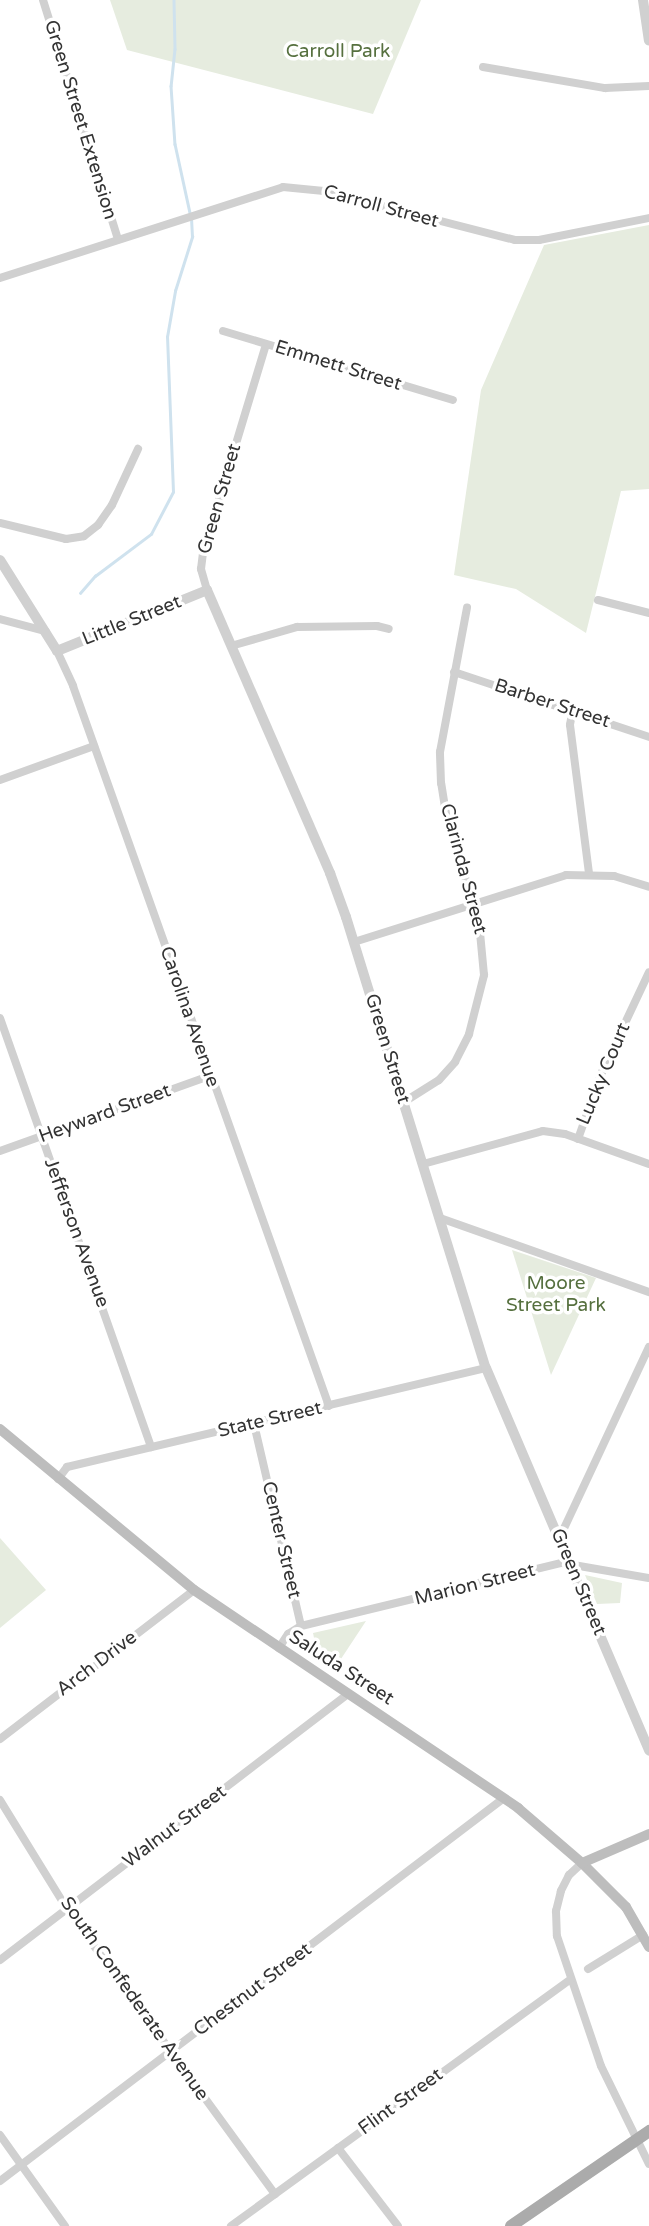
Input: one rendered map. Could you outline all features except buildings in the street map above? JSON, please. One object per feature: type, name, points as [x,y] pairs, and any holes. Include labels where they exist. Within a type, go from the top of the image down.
[{"type":"main road","name":"Saluda Street","points":[[0,1429],[194,1590],[504,1798],[582,1863],[626,1907],[649,1947]]},
{"type":"main road","points":[[582,1863],[649,1834]]},
{"type":"main road","points":[[510,2226],[649,2131]]},
{"type":"street","name":"Green Street Extension","points":[[43,0],[118,240]]},
{"type":"street","points":[[643,0],[649,41]]},
{"type":"street","points":[[483,67],[604,88],[649,86]]},
{"type":"street","name":"Carroll Street","points":[[0,278],[283,187],[295,186],[324,191],[515,240],[539,240],[649,218]]},
{"type":"street","name":"Emmett Street","points":[[223,331],[453,400]]},
{"type":"street","name":"Green Street","points":[[266,344],[203,552],[201,569],[207,590],[330,873],[354,942],[486,1368],[649,1751]]},
{"type":"street","points":[[0,523],[66,539],[84,536],[98,525],[112,505],[138,449]]},
{"type":"street","name":"Carolina Avenue","points":[[0,560],[57,651],[94,746],[329,1406]]},
{"type":"street","name":"Little Street","points":[[57,651],[207,590]]},
{"type":"street","points":[[598,600],[649,613]]},
{"type":"street","name":"Clarinda Street","points":[[404,1102],[428,1088],[447,1072],[469,1034],[484,975],[483,944],[474,902],[453,838],[442,790],[440,752],[467,608]]},
{"type":"street","points":[[0,619],[45,631]]},
{"type":"street","points":[[231,646],[297,627],[377,626],[389,629]]},
{"type":"street","name":"Barber Street","points":[[454,672],[573,709],[649,737]]},
{"type":"street","points":[[573,709],[570,725],[589,873]]},
{"type":"street","points":[[0,780],[94,746]]},
{"type":"street","points":[[354,942],[550,878],[589,873],[614,876],[649,887]]},
{"type":"street","name":"Lucky Court","points":[[578,1139],[602,1072],[649,972]]},
{"type":"street","name":"Jefferson Avenue","points":[[0,1018],[151,1447]]},
{"type":"street","name":"Heyward Street","points":[[0,1151],[210,1076]]},
{"type":"street","points":[[423,1164],[533,1131],[553,1131],[649,1164]]},
{"type":"street","points":[[440,1218],[649,1292]]},
{"type":"street","points":[[559,1539],[649,1347]]},
{"type":"street","name":"State Street","points":[[58,1479],[67,1467],[486,1368]]},
{"type":"street","name":"Center Street","points":[[254,1424],[301,1626],[288,1634],[279,1648]]},
{"type":"street","name":"Marion Street","points":[[301,1626],[569,1562],[649,1578]]},
{"type":"street","name":"Arch Drive","points":[[0,1739],[194,1590]]},
{"type":"street","name":"Walnut Street","points":[[0,1960],[349,1693]]},
{"type":"street","name":"Chestnut Street","points":[[0,2181],[504,1798]]},
{"type":"street","name":"South Confederate Avenue","points":[[0,1800],[67,1909],[169,2053],[275,2194]]},
{"type":"street","points":[[582,1863],[564,1884],[556,1911],[557,1936],[601,2066],[649,2164]]},
{"type":"street","points":[[588,1969],[643,1935]]},
{"type":"street","name":"Flint Street","points":[[231,2226],[571,1979]]},
{"type":"street","points":[[0,2135],[65,2226]]},
{"type":"street","points":[[338,2148],[398,2226]]},
{"type":"green space","name":"Carroll Park","points":[[110,0],[421,0],[373,114],[127,50]]},
{"type":"green space","points":[[649,225],[649,489],[621,491],[586,633],[516,589],[454,575],[481,390],[544,245]]},
{"type":"green space","name":"Moore Street Park","points":[[512,1250],[596,1278],[551,1375]]},
{"type":"green space","points":[[0,1538],[46,1590],[0,1628]]},
{"type":"green space","points":[[585,1575],[622,1583],[620,1603],[597,1604]]},
{"type":"green space","points":[[366,1621],[337,1665],[317,1652],[313,1633]]},
{"type":"waterway","points":[[174,0],[175,49],[171,86],[175,144],[190,213]]},
{"type":"waterway","points":[[80,593],[95,576],[151,534],[173,492],[167,337],[175,291],[192,237],[191,220]]}]
